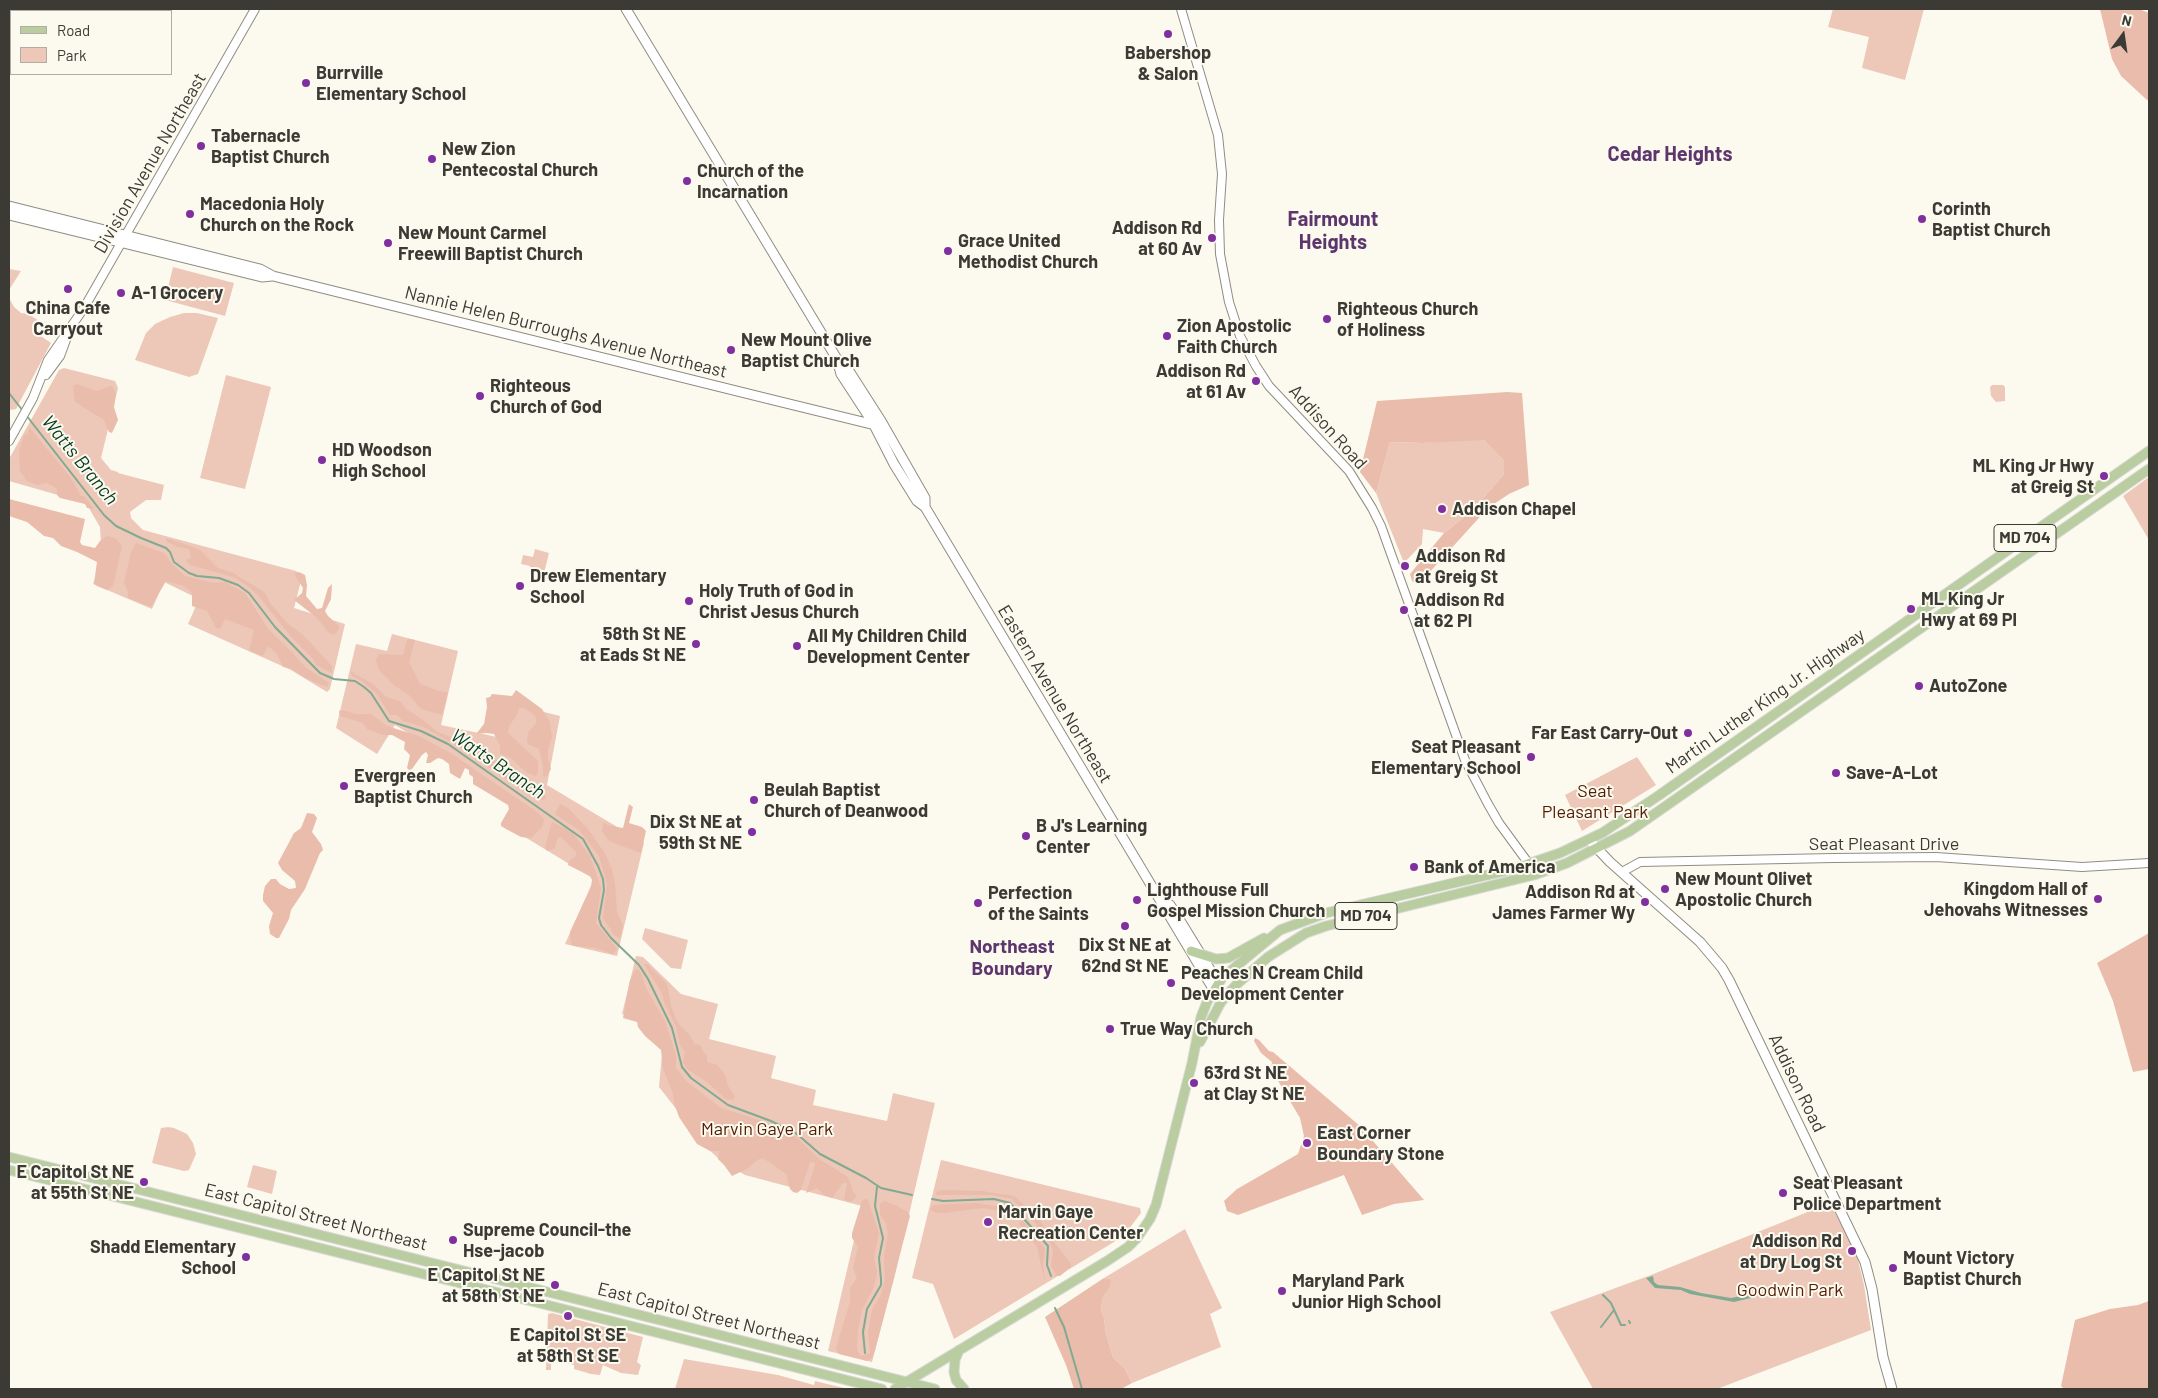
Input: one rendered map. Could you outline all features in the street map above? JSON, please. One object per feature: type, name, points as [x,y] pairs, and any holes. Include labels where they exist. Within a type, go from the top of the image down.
[{"type":"main road","name":"Eastern Avenue Northeast","points":[[626,9],[837,359],[841,374],[876,422],[917,501],[924,507],[1221,1002]]},
{"type":"main road","name":"Nannie Helen Burroughs Avenue Northeast","points":[[9,206],[260,269],[273,276],[876,422]]},
{"type":"main road","points":[[9,214],[24,214],[28,210]]},
{"type":"main road","name":"Nannie Helen Burroughs Avenue Northeast","points":[[9,214],[262,277],[273,276]]},
{"type":"main road","points":[[42,223],[48,219],[61,222],[75,222]]},
{"type":"main road","name":"Martin Luther King Jr. Highway","points":[[1192,1063],[1201,1017],[1213,990],[1229,972],[1280,930],[1326,913],[1428,890],[1529,864],[1589,840],[1658,796],[2149,451]]},
{"type":"main road","name":"Martin Luther King Jr. Highway","points":[[1192,1063],[1206,1029],[1221,1002],[1237,984],[1268,957],[1306,933],[1326,926],[1534,875],[1567,863],[1630,831],[2149,469]]},
{"type":"main road","name":"Addison Road","points":[[1589,840],[1700,942],[1722,968],[1729,980],[1865,1262],[1872,1289],[1883,1357],[1892,1389]]},
{"type":"main road","name":"Eastern Avenue Northeast","points":[[1159,898],[1170,905],[1214,976],[1213,990]]},
{"type":"main road","points":[[1191,951],[1218,960],[1228,958],[1280,930]]},
{"type":"main road","points":[[895,1389],[1107,1261],[1138,1238],[1153,1212],[1192,1063]]},
{"type":"main road","name":"East Capitol Street Northeast","points":[[9,1157],[935,1389]]},
{"type":"main road","points":[[9,1170],[858,1386],[882,1389]]},
{"type":"main road","points":[[959,1350],[954,1360],[954,1372],[956,1380],[964,1389]]},
{"type":"street","name":"Division Avenue Northeast","points":[[9,441],[33,398],[41,378],[60,356],[69,330],[82,312],[127,235],[255,9]]},
{"type":"street","name":"Addison Road","points":[[1181,9],[1218,135],[1222,174],[1219,220],[1220,254],[1229,302],[1240,336],[1269,386],[1355,478],[1368,501],[1381,526],[1465,760],[1499,823],[1529,864],[1534,875]]},
{"type":"street","name":"Seat Pleasant Drive","points":[[1622,872],[1640,862],[1863,857],[1936,857],[2082,867],[2149,863]]},
{"type":"green space","points":[[1833,9],[1924,9],[1905,80],[1862,68],[1869,37],[1828,27]]},
{"type":"green space","points":[[2100,9],[2139,9],[2149,13],[2149,100],[2121,76],[2112,59]]},
{"type":"green space","points":[[173,267],[234,283],[225,316],[165,300]]},
{"type":"green space","points":[[9,269],[21,271],[9,290]]},
{"type":"green space","points":[[9,298],[14,307],[21,313],[28,314],[41,322],[35,332],[51,343],[16,409],[11,410],[9,408]]},
{"type":"green space","points":[[184,313],[197,313],[218,318],[198,374],[189,377],[135,360],[146,333],[155,324]]},
{"type":"green space","points":[[64,368],[115,381],[118,388],[101,458],[111,470],[118,473],[164,485],[161,500],[146,500],[130,512],[131,518],[143,530],[296,571],[302,577],[294,608],[345,624],[330,689],[327,692],[291,670],[188,624],[199,599],[164,582],[152,609],[93,584],[102,562],[100,527],[86,503],[9,481],[9,459],[59,370]]},
{"type":"green space","points":[[226,375],[271,387],[245,489],[200,478]]},
{"type":"green space","points":[[77,384],[97,391],[113,387],[116,394],[114,407],[118,420],[112,433],[109,432],[104,420],[75,402],[73,386]]},
{"type":"green space","points":[[1992,385],[2003,385],[2005,387],[2005,401],[1996,402],[1991,396],[1990,387]]},
{"type":"green space","points":[[1507,392],[1522,393],[1529,485],[1509,494],[1488,508],[1418,585],[1412,581],[1410,574],[1444,533],[1473,510],[1504,474],[1504,461],[1484,440],[1423,443],[1390,442],[1376,493],[1360,472],[1377,401]]},
{"type":"green space","points":[[29,427],[71,478],[81,496],[84,496],[94,509],[87,508],[85,504],[60,498],[57,495],[57,489],[46,483],[37,485],[27,481],[20,471],[19,452],[24,435],[28,434]]},
{"type":"green space","points":[[1466,439],[1484,440],[1504,461],[1504,474],[1473,510],[1444,533],[1423,529],[1422,544],[1404,563],[1376,493],[1390,442],[1423,443]]},
{"type":"green space","points":[[2149,477],[2149,540],[2123,496]]},
{"type":"green space","points":[[9,499],[85,519],[80,542],[82,545],[95,548],[107,536],[115,538],[122,546],[113,586],[107,590],[94,583],[97,562],[61,546],[53,538],[44,536],[27,522],[9,516]]},
{"type":"green space","points":[[166,538],[199,549],[218,568],[233,573],[264,592],[271,604],[288,624],[303,635],[332,666],[332,673],[316,665],[313,659],[288,633],[258,595],[248,586],[233,577],[190,565],[186,560],[191,558],[189,549],[177,547],[166,541]]},
{"type":"green space","points":[[136,543],[164,553],[185,576],[213,583],[225,582],[245,593],[269,630],[305,667],[329,683],[327,687],[305,678],[290,668],[283,667],[277,654],[271,648],[267,647],[263,656],[249,651],[254,630],[225,619],[220,629],[216,628],[207,611],[192,606],[192,593],[184,586],[166,581],[151,607],[128,598],[124,582],[131,553]]},
{"type":"green space","points":[[535,549],[549,553],[544,573],[530,570],[530,566],[521,564],[523,555],[533,557]]},
{"type":"green space","points":[[299,572],[305,575],[307,585],[306,596],[317,609],[322,608],[328,588],[332,584],[331,599],[325,611],[339,626],[335,634],[330,634],[316,617],[294,600],[302,593],[303,588],[295,576],[295,573]]},
{"type":"green space","points":[[392,634],[458,651],[441,725],[497,737],[508,703],[560,716],[547,785],[644,843],[617,956],[565,944],[594,879],[510,828],[524,804],[395,725],[377,754],[336,728],[356,644],[387,651]]},
{"type":"green space","points":[[407,640],[415,640],[409,662],[420,684],[439,691],[448,692],[442,715],[421,709],[409,695],[394,685],[379,670],[376,660],[379,654],[403,655]]},
{"type":"green space","points":[[350,671],[373,684],[386,697],[400,701],[406,709],[437,732],[471,744],[489,755],[543,791],[546,798],[543,800],[531,796],[458,746],[423,727],[403,721],[397,715],[390,715],[377,694],[362,681],[352,676]]},
{"type":"green space","points":[[516,690],[542,709],[550,722],[552,737],[548,750],[548,759],[551,769],[546,777],[543,776],[539,749],[528,744],[527,741],[528,733],[536,723],[536,718],[533,714],[523,708],[519,708],[509,726],[508,733],[538,761],[536,776],[527,773],[511,758],[500,754],[500,746],[494,734],[476,734],[484,724],[487,707],[486,698],[492,694],[512,696]]},
{"type":"green space","points":[[343,710],[356,714],[371,714],[387,726],[419,736],[452,754],[537,812],[544,819],[543,826],[531,838],[521,837],[506,829],[501,826],[501,823],[509,809],[508,805],[473,784],[473,777],[469,774],[469,769],[465,768],[460,779],[450,773],[449,764],[442,759],[438,758],[430,763],[426,763],[428,755],[426,752],[409,770],[407,768],[410,755],[404,749],[405,742],[392,735],[383,735],[367,729],[363,723],[340,716],[339,711]]},
{"type":"green space","name":"Seat Pleasant Park","points":[[1637,757],[1656,785],[1582,831],[1565,795]]},
{"type":"green space","points":[[560,804],[568,808],[588,829],[604,852],[612,869],[617,912],[623,926],[620,938],[614,935],[603,918],[607,884],[599,856],[579,830],[555,814]]},
{"type":"green space","points":[[629,804],[633,807],[629,823],[642,827],[646,831],[641,853],[609,841],[602,831],[604,822],[607,825],[623,828]]},
{"type":"green space","points":[[307,813],[314,814],[317,818],[312,832],[323,850],[305,889],[291,910],[289,919],[279,938],[276,938],[270,934],[269,926],[273,913],[263,901],[265,886],[271,879],[276,879],[280,884],[289,889],[296,888],[295,881],[282,870],[278,863],[294,833],[301,828]]},
{"type":"green space","points":[[552,822],[572,832],[590,856],[601,888],[596,923],[617,949],[613,954],[595,948],[571,944],[570,932],[591,887],[592,880],[590,876],[568,865],[569,861],[576,856],[576,852],[561,837],[558,838],[554,849],[547,851],[545,846]]},
{"type":"green space","points":[[645,928],[688,940],[681,969],[671,968],[642,939]]},
{"type":"green space","points":[[2149,933],[2149,1069],[2133,1072],[2113,1001],[2097,963]]},
{"type":"green space","name":"Marvin Gaye Park","points":[[636,956],[643,957],[681,994],[718,1004],[709,1039],[776,1056],[771,1078],[816,1090],[813,1105],[887,1121],[893,1093],[935,1103],[894,1279],[872,1362],[828,1351],[862,1206],[745,1175],[719,1159],[693,1135],[659,1087],[663,1043],[646,1020],[622,1014]]},
{"type":"green space","points":[[644,964],[647,964],[667,984],[671,1006],[676,1019],[681,1027],[690,1035],[694,1044],[700,1045],[707,1056],[707,1062],[717,1065],[725,1075],[728,1086],[735,1096],[733,1100],[726,1099],[707,1082],[687,1069],[683,1062],[685,1052],[680,1045],[676,1027],[664,1002],[662,993]]},
{"type":"green space","points":[[636,969],[640,971],[647,990],[665,1021],[676,1055],[676,1068],[686,1081],[721,1108],[759,1120],[771,1125],[777,1131],[796,1137],[819,1159],[848,1177],[854,1194],[857,1196],[852,1201],[848,1202],[844,1199],[846,1182],[842,1184],[832,1198],[824,1195],[817,1188],[806,1193],[815,1165],[814,1162],[810,1162],[801,1190],[797,1193],[790,1189],[786,1174],[763,1158],[732,1176],[718,1159],[719,1151],[710,1151],[697,1144],[679,1117],[673,1094],[663,1069],[661,1050],[645,1036],[638,1027],[637,1022],[623,1018],[630,980]]},
{"type":"green space","points":[[1255,1038],[1360,1126],[1424,1200],[1394,1204],[1362,1215],[1344,1175],[1238,1215],[1227,1211],[1224,1201],[1237,1189],[1298,1154],[1304,1136],[1300,1118],[1271,1069],[1272,1062],[1261,1053],[1254,1041]]},
{"type":"green space","points":[[168,1127],[187,1134],[193,1143],[196,1154],[189,1170],[184,1171],[152,1163],[161,1128]]},
{"type":"green space","points":[[941,1160],[1140,1208],[1141,1213],[1128,1230],[1114,1242],[954,1339],[933,1284],[912,1278]]},
{"type":"green space","points":[[253,1165],[277,1171],[272,1194],[247,1187]]},
{"type":"green space","points":[[937,1191],[982,1191],[1014,1196],[1023,1204],[1023,1207],[1012,1199],[992,1195],[936,1195]]},
{"type":"green space","points":[[868,1200],[879,1233],[874,1258],[877,1272],[874,1287],[862,1310],[858,1330],[857,1350],[861,1356],[870,1353],[868,1332],[872,1310],[881,1294],[885,1280],[884,1255],[888,1234],[886,1223],[880,1214],[880,1204],[884,1201],[895,1205],[908,1212],[910,1216],[875,1350],[872,1358],[867,1361],[839,1354],[836,1348],[850,1302],[850,1288],[857,1278],[853,1268],[858,1247],[852,1238],[852,1233],[862,1201]]},
{"type":"green space","points":[[976,1203],[1001,1207],[1014,1213],[982,1208],[944,1213],[936,1213],[931,1210],[931,1207],[935,1205]]},
{"type":"green space","name":"Goodwin Park","points":[[1830,1203],[1857,1256],[1871,1330],[1717,1389],[1593,1389],[1550,1312],[1651,1275]]},
{"type":"green space","points":[[1031,1212],[1039,1218],[1047,1233],[1071,1264],[1071,1267],[1060,1276],[1057,1276],[1051,1266],[1053,1251],[1050,1243],[1028,1214]]},
{"type":"green space","points":[[1023,1221],[1045,1249],[1043,1264],[1045,1282],[1037,1247],[1020,1225],[1019,1222]]},
{"type":"green space","points":[[1185,1229],[1222,1308],[1210,1314],[1221,1347],[1132,1383],[1125,1369],[1113,1357],[1106,1334],[1101,1309],[1103,1297],[1108,1291],[1110,1279],[1104,1278]]},
{"type":"green space","points":[[1104,1278],[1110,1279],[1111,1282],[1108,1291],[1103,1297],[1101,1309],[1106,1334],[1113,1357],[1125,1369],[1132,1383],[1121,1389],[1074,1389],[1066,1365],[1045,1317]]},
{"type":"green space","points":[[2149,1301],[2149,1389],[2064,1389],[2061,1386],[2075,1320],[2110,1309],[2138,1305]]},
{"type":"green space","points":[[552,1313],[643,1337],[637,1362],[641,1365],[638,1375],[621,1373],[603,1365],[600,1375],[591,1374],[574,1369],[574,1365],[551,1360],[551,1370],[546,1370],[548,1314]]},
{"type":"green space","points":[[684,1359],[778,1375],[814,1385],[815,1381],[848,1389],[675,1389]]},
{"type":"shaded area","points":[[1653,1276],[1654,1282],[1658,1285],[1680,1287],[1731,1298],[1762,1292],[1767,1294],[1734,1302],[1690,1294],[1681,1290],[1655,1288],[1646,1278]]},
{"type":"waterway","name":"Watts Branch","points":[[9,393],[23,411]]},
{"type":"waterway","name":"Watts Branch","points":[[26,415],[104,515],[116,526],[166,548],[174,562],[189,573],[197,576],[219,578],[238,585],[249,593],[275,627],[320,673],[334,679],[355,681],[371,693],[389,721],[421,731],[448,744],[583,839],[603,879],[604,890],[599,918],[601,925],[611,938],[639,965],[648,979],[672,1028],[682,1067],[691,1078],[728,1105],[771,1121],[797,1134],[820,1154],[881,1188],[912,1195]]},
{"type":"waterway","points":[[865,1353],[863,1332],[867,1309],[881,1285],[879,1258],[883,1238],[875,1206],[877,1187]]},
{"type":"waterway","name":"Watts Branch","points":[[932,1199],[943,1201],[994,1199],[1010,1203],[1048,1246],[1047,1265],[1051,1276]]},
{"type":"waterway","points":[[1603,1295],[1611,1303],[1621,1325],[1625,1325]]},
{"type":"waterway","name":"Watts Branch","points":[[1055,1308],[1064,1327],[1082,1389]]},
{"type":"waterway","points":[[1601,1327],[1614,1310]]},
{"type":"place","name":"Babershop & Salon","points":[[1168,34]]},
{"type":"place","name":"Burrville Elementary School","points":[[306,83]]},
{"type":"place","name":"Tabernacle Baptist Church","points":[[201,146]]},
{"type":"place","name":"New Zion Pentecostal Church","points":[[432,159]]},
{"type":"place","name":"Church of the Incarnation","points":[[687,181]]},
{"type":"place","name":"Macedonia Holy Church on the Rock","points":[[190,214]]},
{"type":"place","name":"Corinth Baptist Church","points":[[1922,219]]},
{"type":"place","name":"Addison Rd at 60 Av","points":[[1212,238]]},
{"type":"place","name":"New Mount Carmel Freewill Baptist Church","points":[[388,243]]},
{"type":"place","name":"Grace United Methodist Church","points":[[948,251]]},
{"type":"place","name":"China Cafe Carryout","points":[[68,289]]},
{"type":"place","name":"A-1 Grocery","points":[[121,293]]},
{"type":"place","name":"Righteous Church of Holiness","points":[[1327,319]]},
{"type":"place","name":"Zion Apostolic Faith Church","points":[[1167,336]]},
{"type":"place","name":"New Mount Olive Baptist Church","points":[[731,350]]},
{"type":"place","name":"Addison Rd at 61 Av","points":[[1256,381]]},
{"type":"place","name":"Righteous Church of God","points":[[480,396]]},
{"type":"place","name":"HD Woodson High School","points":[[322,460]]},
{"type":"place","name":"ML King Jr Hwy at Greig St","points":[[2104,476]]},
{"type":"place","name":"Addison Chapel","points":[[1442,509]]},
{"type":"place","name":"Addison Rd at Greig St","points":[[1405,566]]},
{"type":"place","name":"Drew Elementary School","points":[[520,586]]},
{"type":"place","name":"Holy Truth of God in Christ Jesus Church","points":[[689,601]]},
{"type":"place","name":"ML King Jr Hwy at 69 Pl","points":[[1911,609]]},
{"type":"place","name":"Addison Rd at 62 Pl","points":[[1404,610]]},
{"type":"place","name":"58th St NE at Eads St NE","points":[[696,644]]},
{"type":"place","name":"All My Children Child Development Center","points":[[797,646]]},
{"type":"place","name":"AutoZone","points":[[1919,686]]},
{"type":"place","name":"Far East Carry-Out","points":[[1688,733]]},
{"type":"place","name":"Seat Pleasant Elementary School","points":[[1531,757]]},
{"type":"place","name":"Save-A-Lot","points":[[1836,773]]},
{"type":"place","name":"Evergreen Baptist Church","points":[[344,786]]},
{"type":"place","name":"Beulah Baptist Church of Deanwood","points":[[754,800]]},
{"type":"place","name":"Dix St NE at 59th St NE","points":[[752,832]]},
{"type":"place","name":"B J's Learning Center","points":[[1026,836]]},
{"type":"place","name":"Bank of America","points":[[1414,867]]},
{"type":"place","name":"New Mount Olivet Apostolic Church","points":[[1665,889]]},
{"type":"place","name":"Kingdom Hall of Jehovahs Witnesses","points":[[2098,899]]},
{"type":"place","name":"Lighthouse Full Gospel Mission Church","points":[[1137,900]]},
{"type":"place","name":"Addison Rd at James Farmer Wy","points":[[1645,902]]},
{"type":"place","name":"Perfection of the Saints","points":[[978,903]]},
{"type":"place","name":"Dix St NE at 62nd St NE","points":[[1125,926]]},
{"type":"place","name":"Peaches N Cream Child Development Center","points":[[1171,983]]},
{"type":"place","name":"True Way Church","points":[[1110,1029]]},
{"type":"place","name":"63rd St NE at Clay St NE","points":[[1194,1083]]},
{"type":"place","name":"East Corner Boundary Stone","points":[[1307,1143]]},
{"type":"place","name":"E Capitol St NE at 55th St NE","points":[[144,1182]]},
{"type":"place","name":"Seat Pleasant Police Department","points":[[1783,1193]]},
{"type":"place","name":"Marvin Gaye Recreation Center","points":[[988,1222]]},
{"type":"place","name":"Supreme Council-the Hse-jacob","points":[[453,1240]]},
{"type":"place","name":"Addison Rd at Dry Log St","points":[[1852,1251]]},
{"type":"place","name":"Shadd Elementary School","points":[[246,1257]]},
{"type":"place","name":"Mount Victory Baptist Church","points":[[1893,1268]]},
{"type":"place","name":"E Capitol St NE at 58th St NE","points":[[555,1285]]},
{"type":"place","name":"Maryland Park Junior High School","points":[[1282,1291]]},
{"type":"place","name":"E Capitol St SE at 58th St SE","points":[[568,1316]]},
{"type":"district","name":"Cedar Heights","points":[[1670,154]]},
{"type":"district","name":"Fairmount Heights","points":[[1333,230]]},
{"type":"district","name":"Northeast Boundary","points":[[1012,958]]}]
